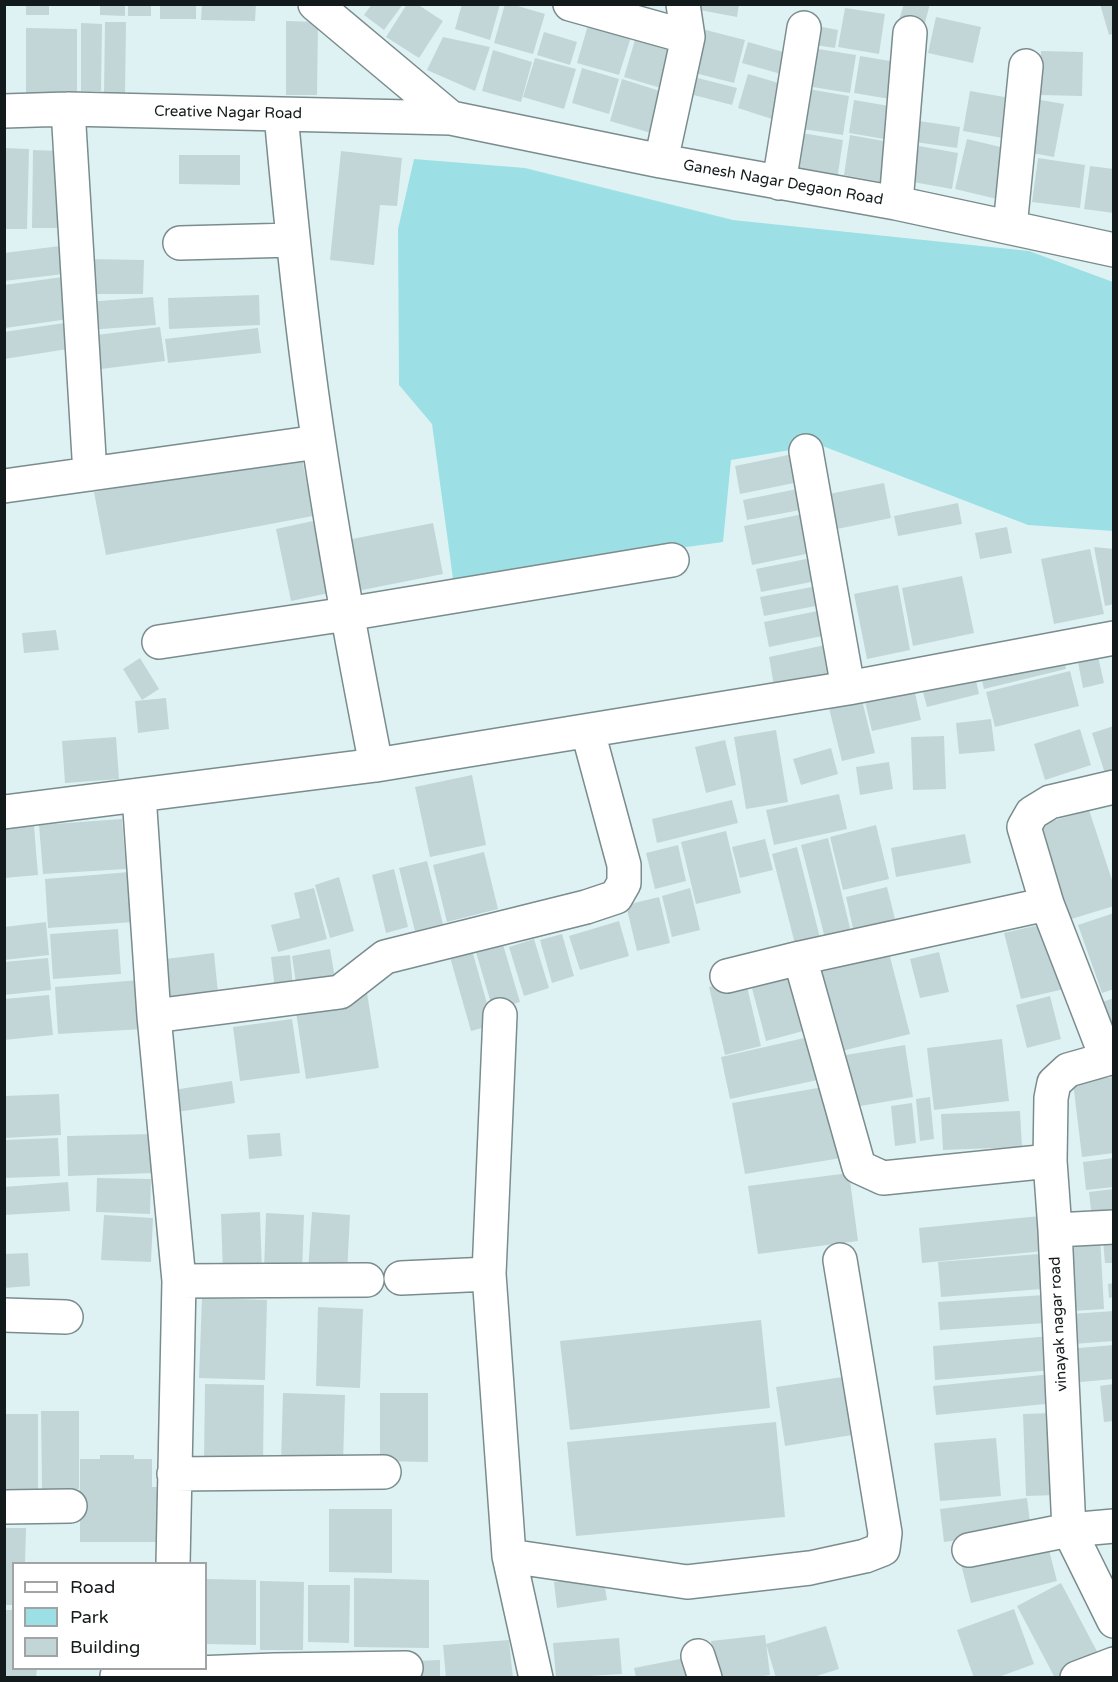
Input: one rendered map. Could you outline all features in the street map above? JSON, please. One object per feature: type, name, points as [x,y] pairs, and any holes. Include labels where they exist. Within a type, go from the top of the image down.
[{"type":"street","points":[[315,4],[451,118]]},
{"type":"street","points":[[570,4],[688,37]]},
{"type":"street","points":[[661,161],[688,37],[683,4]]},
{"type":"street","points":[[779,183],[804,28]]},
{"type":"street","points":[[896,203],[910,33]]},
{"type":"street","points":[[1010,227],[1026,66]]},
{"type":"street","points":[[68,109],[90,474]]},
{"type":"street","name":"Creative Nagar Road","points":[[4,111],[68,109],[451,118]]},
{"type":"street","points":[[281,114],[293,240],[318,442],[347,614],[376,765]]},
{"type":"street","name":"Ganesh Nagar Degaon Road","points":[[451,118],[661,161],[896,203],[1113,250]]},
{"type":"street","points":[[180,243],[293,240]]},
{"type":"street","points":[[4,486],[318,442]]},
{"type":"street","points":[[806,451],[848,688]]},
{"type":"street","points":[[159,642],[347,614],[672,560]]},
{"type":"street","points":[[4,812],[376,765],[588,732],[848,688],[1113,638]]},
{"type":"street","points":[[154,1016],[340,992],[386,957],[586,907],[616,897],[624,883],[624,865],[588,732]]},
{"type":"street","points":[[1110,1058],[1047,904],[1024,827],[1032,813],[1050,802],[1113,787]]},
{"type":"street","points":[[139,795],[154,1016],[178,1281],[173,1562]]},
{"type":"street","points":[[727,976],[1047,904]]},
{"type":"street","points":[[800,958],[859,1167],[883,1178],[1050,1161]]},
{"type":"street","points":[[500,1015],[489,1274],[509,1556],[536,1677]]},
{"type":"street","name":"vinayak nagar road","points":[[1110,1058],[1068,1070],[1054,1083],[1051,1098],[1050,1161],[1069,1530],[1113,1621]]},
{"type":"street","points":[[1055,1230],[1113,1227]]},
{"type":"street","points":[[509,1556],[687,1582],[810,1568],[865,1556],[883,1549],[885,1533],[840,1260]]},
{"type":"street","points":[[401,1278],[489,1274]]},
{"type":"street","points":[[178,1281],[367,1280]]},
{"type":"street","points":[[4,1315],[66,1317]]},
{"type":"street","points":[[174,1474],[384,1472]]},
{"type":"street","points":[[4,1507],[70,1506]]},
{"type":"street","points":[[969,1550],[1069,1530],[1113,1526]]},
{"type":"street","points":[[1077,1677],[1113,1664]]},
{"type":"street","points":[[117,1676],[171,1672],[276,1673],[406,1668]]},
{"type":"green space","points":[[414,159],[525,168],[733,220],[1029,251],[1113,282],[1113,531],[1028,525],[820,445],[731,460],[723,542],[453,579],[432,424],[399,385],[398,229]]},
{"type":"building","points":[[26,4],[49,4],[49,15],[26,15]]},
{"type":"building","points":[[100,4],[125,4],[125,16],[100,15]]},
{"type":"building","points":[[128,4],[151,4],[151,16],[128,16]]},
{"type":"building","points":[[160,4],[196,4],[196,19],[160,19]]},
{"type":"building","points":[[202,4],[256,4],[255,21],[201,20]]},
{"type":"building","points":[[372,4],[403,4],[384,30],[364,15]]},
{"type":"building","points":[[407,4],[417,4],[443,21],[419,58],[386,37]]},
{"type":"building","points":[[462,4],[500,4],[490,40],[455,29]]},
{"type":"building","points":[[505,4],[545,14],[533,54],[494,43]]},
{"type":"building","points":[[690,4],[739,4],[737,17],[689,8]]},
{"type":"building","points":[[904,4],[930,4],[923,30],[898,23]]},
{"type":"building","points":[[1100,4],[1114,4],[1114,33],[1109,35]]},
{"type":"building","points":[[845,8],[885,14],[879,54],[838,47]]},
{"type":"building","points":[[936,17],[981,27],[973,63],[928,53]]},
{"type":"building","points":[[286,21],[318,22],[317,95],[286,95]]},
{"type":"building","points":[[105,22],[126,22],[125,95],[104,95]]},
{"type":"building","points":[[81,23],[102,24],[101,91],[81,91]]},
{"type":"building","points":[[588,25],[631,37],[619,75],[577,63]]},
{"type":"building","points":[[812,25],[838,30],[835,48],[809,44]]},
{"type":"building","points":[[26,28],[77,29],[77,98],[26,97]]},
{"type":"building","points":[[702,29],[745,40],[734,83],[691,72]]},
{"type":"building","points":[[544,32],[577,42],[570,65],[537,55]]},
{"type":"building","points":[[443,37],[490,47],[475,91],[427,70]]},
{"type":"building","points":[[635,40],[675,52],[664,89],[624,77]]},
{"type":"building","points":[[748,42],[794,55],[788,76],[742,63]]},
{"type":"building","points":[[812,48],[856,55],[850,93],[806,86]]},
{"type":"building","points":[[493,50],[532,62],[521,102],[482,91]]},
{"type":"building","points":[[1041,51],[1083,52],[1082,96],[1040,95]]},
{"type":"building","points":[[860,56],[896,62],[890,99],[854,93]]},
{"type":"building","points":[[535,58],[576,69],[564,109],[523,97]]},
{"type":"building","points":[[582,68],[619,79],[609,114],[572,103]]},
{"type":"building","points":[[748,74],[789,86],[778,121],[738,108]]},
{"type":"building","points":[[690,76],[737,88],[732,105],[686,93]]},
{"type":"building","points":[[622,79],[663,92],[651,133],[610,121]]},
{"type":"building","points":[[808,89],[849,96],[843,135],[802,129]]},
{"type":"building","points":[[970,91],[1010,98],[1003,138],[963,131]]},
{"type":"building","points":[[1035,99],[1064,104],[1054,157],[1026,152]]},
{"type":"building","points":[[854,100],[895,107],[890,140],[849,133]]},
{"type":"building","points":[[919,121],[960,127],[957,148],[915,142]]},
{"type":"building","points":[[802,133],[843,140],[837,180],[795,174]]},
{"type":"building","points":[[850,135],[889,142],[882,182],[844,175]]},
{"type":"building","points":[[967,139],[1009,149],[997,199],[955,189]]},
{"type":"building","points":[[919,146],[958,153],[952,189],[913,182]]},
{"type":"building","points":[[4,148],[29,149],[27,229],[4,229]]},
{"type":"building","points":[[33,150],[61,151],[61,228],[32,228]]},
{"type":"building","points":[[341,151],[402,158],[397,206],[380,205],[374,265],[330,260]]},
{"type":"building","points":[[179,155],[240,155],[240,185],[179,184]]},
{"type":"building","points":[[1038,158],[1085,165],[1080,208],[1032,202]]},
{"type":"building","points":[[1090,166],[1114,169],[1114,213],[1084,209]]},
{"type":"building","points":[[60,246],[64,274],[4,281],[4,253]]},
{"type":"building","points":[[88,259],[144,260],[143,294],[87,294]]},
{"type":"building","points":[[63,277],[69,319],[5,328],[4,285]]},
{"type":"building","points":[[259,295],[260,325],[169,329],[168,298]]},
{"type":"building","points":[[153,297],[156,325],[88,330],[86,302]]},
{"type":"building","points":[[64,323],[68,349],[4,359],[4,332]]},
{"type":"building","points":[[160,327],[165,361],[93,370],[89,336]]},
{"type":"building","points":[[258,328],[261,353],[168,363],[165,339]]},
{"type":"building","points":[[301,453],[313,516],[106,555],[94,492]]},
{"type":"building","points":[[793,454],[799,482],[740,494],[735,466]]},
{"type":"building","points":[[884,483],[891,518],[832,530],[824,495]]},
{"type":"building","points":[[802,488],[806,509],[747,520],[743,500]]},
{"type":"building","points":[[958,503],[962,524],[898,536],[894,516]]},
{"type":"building","points":[[808,513],[816,552],[752,565],[744,526]]},
{"type":"building","points":[[313,521],[329,593],[291,601],[276,529]]},
{"type":"building","points":[[433,523],[443,574],[357,591],[347,540]]},
{"type":"building","points":[[1007,527],[1012,553],[980,559],[975,533]]},
{"type":"building","points":[[1094,547],[1114,549],[1114,604],[1105,606]]},
{"type":"building","points":[[1090,549],[1104,614],[1054,624],[1041,559]]},
{"type":"building","points":[[816,557],[821,580],[761,592],[756,569]]},
{"type":"building","points":[[962,576],[974,633],[913,646],[902,588]]},
{"type":"building","points":[[822,585],[826,604],[764,616],[760,597]]},
{"type":"building","points":[[898,585],[910,650],[867,659],[854,594]]},
{"type":"building","points":[[827,609],[832,634],[769,647],[764,622]]},
{"type":"building","points":[[56,630],[59,650],[24,653],[22,633]]},
{"type":"building","points":[[1095,643],[1104,683],[1083,688],[1075,647]]},
{"type":"building","points":[[830,644],[835,674],[774,686],[769,657]]},
{"type":"building","points":[[1061,648],[1066,669],[984,689],[979,669]]},
{"type":"building","points":[[140,658],[159,689],[142,700],[123,669]]},
{"type":"building","points":[[973,667],[979,694],[927,707],[920,681]]},
{"type":"building","points":[[1070,671],[1079,706],[995,727],[986,692]]},
{"type":"building","points":[[912,679],[921,720],[872,731],[862,689]]},
{"type":"building","points":[[166,698],[169,729],[138,733],[135,701]]},
{"type":"building","points":[[862,700],[875,753],[842,761],[829,708]]},
{"type":"building","points":[[991,719],[995,751],[959,754],[956,723]]},
{"type":"building","points":[[1114,726],[1114,778],[1107,780],[1092,733]]},
{"type":"building","points":[[1080,729],[1091,765],[1045,780],[1034,744]]},
{"type":"building","points":[[776,730],[788,802],[746,809],[734,737]]},
{"type":"building","points":[[944,736],[946,789],[913,790],[911,737]]},
{"type":"building","points":[[116,737],[119,779],[65,783],[62,741]]},
{"type":"building","points":[[725,740],[736,785],[706,793],[695,747]]},
{"type":"building","points":[[831,748],[838,774],[801,785],[793,759]]},
{"type":"building","points":[[889,762],[893,789],[860,795],[856,767]]},
{"type":"building","points":[[472,775],[486,845],[430,857],[415,787]]},
{"type":"building","points":[[839,794],[847,829],[774,845],[766,810]]},
{"type":"building","points":[[732,800],[738,823],[657,843],[652,819]]},
{"type":"building","points":[[1089,810],[1114,886],[1114,906],[1068,920],[1039,825]]},
{"type":"building","points":[[122,819],[126,869],[43,874],[39,825]]},
{"type":"building","points":[[876,825],[889,879],[843,890],[830,837]]},
{"type":"building","points":[[34,826],[38,875],[4,878],[4,828]]},
{"type":"building","points":[[726,831],[741,893],[696,904],[681,842]]},
{"type":"building","points":[[965,834],[971,863],[896,877],[891,848]]},
{"type":"building","points":[[828,838],[852,936],[826,942],[801,845]]},
{"type":"building","points":[[765,839],[773,870],[740,878],[732,847]]},
{"type":"building","points":[[678,845],[686,881],[655,889],[646,853]]},
{"type":"building","points":[[797,847],[821,942],[796,948],[772,854]]},
{"type":"building","points":[[484,852],[498,909],[447,922],[433,865]]},
{"type":"building","points":[[427,861],[443,924],[415,931],[399,868]]},
{"type":"building","points":[[394,869],[408,927],[386,933],[372,875]]},
{"type":"building","points":[[130,872],[134,922],[48,928],[45,879]]},
{"type":"building","points":[[339,877],[354,931],[330,938],[315,885]]},
{"type":"building","points":[[887,887],[896,923],[854,933],[846,897]]},
{"type":"building","points":[[314,888],[327,939],[278,952],[271,925],[300,918],[294,893]]},
{"type":"building","points":[[690,888],[700,930],[672,937],[662,896]]},
{"type":"building","points":[[659,897],[670,943],[637,951],[626,905]]},
{"type":"building","points":[[1114,913],[1114,989],[1102,993],[1078,925]]},
{"type":"building","points":[[619,921],[629,956],[580,970],[569,936]]},
{"type":"building","points":[[46,922],[49,955],[4,960],[4,927]]},
{"type":"building","points":[[1047,923],[1064,989],[1021,999],[1004,933]]},
{"type":"building","points":[[118,929],[121,974],[53,979],[50,934]]},
{"type":"building","points":[[562,934],[574,976],[552,983],[540,940]]},
{"type":"building","points":[[534,939],[549,988],[524,996],[509,947]]},
{"type":"building","points":[[502,941],[520,1002],[493,1010],[475,949]]},
{"type":"building","points":[[330,949],[336,984],[297,990],[292,956]]},
{"type":"building","points":[[472,950],[493,1025],[471,1031],[450,957]]},
{"type":"building","points":[[939,952],[949,992],[920,998],[910,959]]},
{"type":"building","points":[[214,953],[218,993],[161,1000],[157,960]]},
{"type":"building","points":[[889,953],[910,1034],[834,1053],[814,972]]},
{"type":"building","points":[[290,955],[293,987],[275,989],[271,957]]},
{"type":"building","points":[[48,958],[51,990],[4,995],[4,962]]},
{"type":"building","points":[[790,966],[807,1030],[766,1041],[749,977]]},
{"type":"building","points":[[745,978],[761,1046],[725,1055],[709,987]]},
{"type":"building","points":[[139,980],[143,1029],[58,1034],[55,987]]},
{"type":"building","points":[[367,993],[379,1068],[306,1079],[295,1005]]},
{"type":"building","points":[[49,995],[53,1035],[4,1040],[4,999]]},
{"type":"building","points":[[1050,996],[1061,1039],[1027,1048],[1016,1005]]},
{"type":"building","points":[[1114,998],[1114,1033],[1102,1002]]},
{"type":"building","points":[[292,1019],[300,1073],[240,1081],[233,1027]]},
{"type":"building","points":[[813,1036],[822,1079],[730,1099],[721,1057]]},
{"type":"building","points":[[1002,1039],[1009,1101],[934,1110],[927,1048]]},
{"type":"building","points":[[905,1045],[913,1097],[843,1109],[834,1057]]},
{"type":"building","points":[[1114,1077],[1114,1153],[1082,1157],[1073,1082]]},
{"type":"building","points":[[232,1081],[235,1103],[177,1112],[173,1090]]},
{"type":"building","points":[[829,1086],[841,1158],[745,1174],[732,1103]]},
{"type":"building","points":[[59,1094],[61,1135],[4,1138],[4,1096]]},
{"type":"building","points":[[930,1097],[934,1139],[920,1141],[916,1099]]},
{"type":"building","points":[[912,1103],[916,1143],[895,1146],[891,1106]]},
{"type":"building","points":[[1020,1111],[1022,1147],[943,1150],[941,1114]]},
{"type":"building","points":[[280,1133],[282,1156],[249,1159],[247,1135]]},
{"type":"building","points":[[153,1134],[154,1173],[68,1176],[67,1136]]},
{"type":"building","points":[[58,1138],[60,1176],[4,1178],[4,1140]]},
{"type":"building","points":[[1114,1158],[1114,1187],[1086,1190],[1083,1162]]},
{"type":"building","points":[[849,1173],[858,1241],[758,1254],[748,1186]]},
{"type":"building","points":[[97,1178],[151,1179],[150,1214],[96,1212]]},
{"type":"building","points":[[68,1182],[70,1211],[4,1215],[4,1187]]},
{"type":"building","points":[[1114,1189],[1114,1216],[1092,1219],[1089,1192]]},
{"type":"building","points":[[260,1212],[262,1273],[223,1274],[221,1214]]},
{"type":"building","points":[[312,1212],[350,1215],[347,1274],[308,1272]]},
{"type":"building","points":[[266,1213],[304,1215],[302,1272],[264,1270]]},
{"type":"building","points":[[104,1215],[153,1218],[151,1262],[101,1260]]},
{"type":"building","points":[[1040,1216],[1044,1251],[922,1263],[919,1228]]},
{"type":"building","points":[[1100,1235],[1104,1309],[1073,1311],[1069,1237]]},
{"type":"building","points":[[1103,1240],[1114,1240],[1114,1263],[1105,1263]]},
{"type":"building","points":[[28,1253],[30,1286],[4,1288],[4,1254]]},
{"type":"building","points":[[1039,1254],[1042,1289],[941,1297],[938,1262]]},
{"type":"building","points":[[1114,1283],[1114,1297],[1109,1298],[1108,1284]]},
{"type":"building","points":[[1044,1295],[1046,1323],[940,1330],[938,1302]]},
{"type":"building","points":[[202,1298],[267,1300],[265,1380],[199,1378]]},
{"type":"building","points":[[318,1307],[363,1309],[360,1388],[316,1386]]},
{"type":"building","points":[[1114,1311],[1114,1341],[1073,1344],[1071,1314]]},
{"type":"building","points":[[761,1320],[770,1408],[570,1430],[560,1341]]},
{"type":"building","points":[[1051,1336],[1053,1370],[935,1380],[933,1346]]},
{"type":"building","points":[[1114,1345],[1114,1379],[1069,1383],[1067,1349]]},
{"type":"building","points":[[1052,1374],[1055,1403],[936,1415],[933,1386]]},
{"type":"building","points":[[849,1376],[858,1434],[785,1446],[776,1387]]},
{"type":"building","points":[[205,1384],[264,1385],[263,1463],[204,1462]]},
{"type":"building","points":[[1114,1384],[1114,1421],[1104,1422],[1100,1386]]},
{"type":"building","points":[[283,1393],[345,1395],[343,1464],[281,1462]]},
{"type":"building","points":[[380,1393],[428,1393],[428,1462],[380,1461]]},
{"type":"building","points":[[41,1411],[79,1411],[79,1489],[42,1489]]},
{"type":"building","points":[[1053,1413],[1057,1495],[1026,1496],[1023,1414]]},
{"type":"building","points":[[4,1414],[38,1414],[38,1489],[4,1489]]},
{"type":"building","points":[[776,1422],[785,1517],[576,1536],[567,1442]]},
{"type":"building","points":[[996,1438],[1001,1496],[940,1501],[934,1443]]},
{"type":"building","points":[[100,1455],[134,1455],[134,1459],[152,1459],[152,1487],[159,1487],[160,1542],[80,1542],[80,1459],[100,1459]]},
{"type":"building","points":[[1027,1498],[1031,1530],[944,1542],[940,1509]]},
{"type":"building","points":[[329,1509],[392,1509],[392,1573],[329,1572]]},
{"type":"building","points":[[5,1528],[26,1528],[25,1562],[12,1562],[12,1605],[5,1605]]},
{"type":"building","points":[[1047,1542],[1057,1581],[971,1603],[961,1564]]},
{"type":"building","points":[[603,1575],[607,1600],[557,1608],[554,1582]]},
{"type":"building","points":[[354,1578],[429,1580],[429,1648],[354,1647]]},
{"type":"building","points":[[207,1579],[256,1580],[256,1645],[207,1644]]},
{"type":"building","points":[[260,1581],[304,1582],[303,1650],[260,1650]]},
{"type":"building","points":[[1061,1583],[1101,1659],[1065,1678],[1055,1678],[1017,1606]]},
{"type":"building","points":[[308,1585],[350,1585],[349,1643],[308,1642]]},
{"type":"building","points":[[1014,1609],[1034,1664],[996,1678],[974,1678],[957,1630]]},
{"type":"building","points":[[4,1610],[12,1610],[12,1670],[37,1670],[36,1678],[4,1678]]},
{"type":"building","points":[[826,1626],[839,1669],[810,1678],[776,1678],[766,1644]]},
{"type":"building","points":[[765,1635],[770,1675],[715,1678],[711,1641]]},
{"type":"building","points":[[619,1638],[622,1674],[556,1678],[553,1643]]},
{"type":"building","points":[[509,1640],[513,1678],[446,1678],[443,1645]]},
{"type":"building","points":[[690,1657],[694,1678],[636,1678],[634,1668]]},
{"type":"building","points":[[440,1660],[440,1678],[414,1678],[414,1661]]}]
